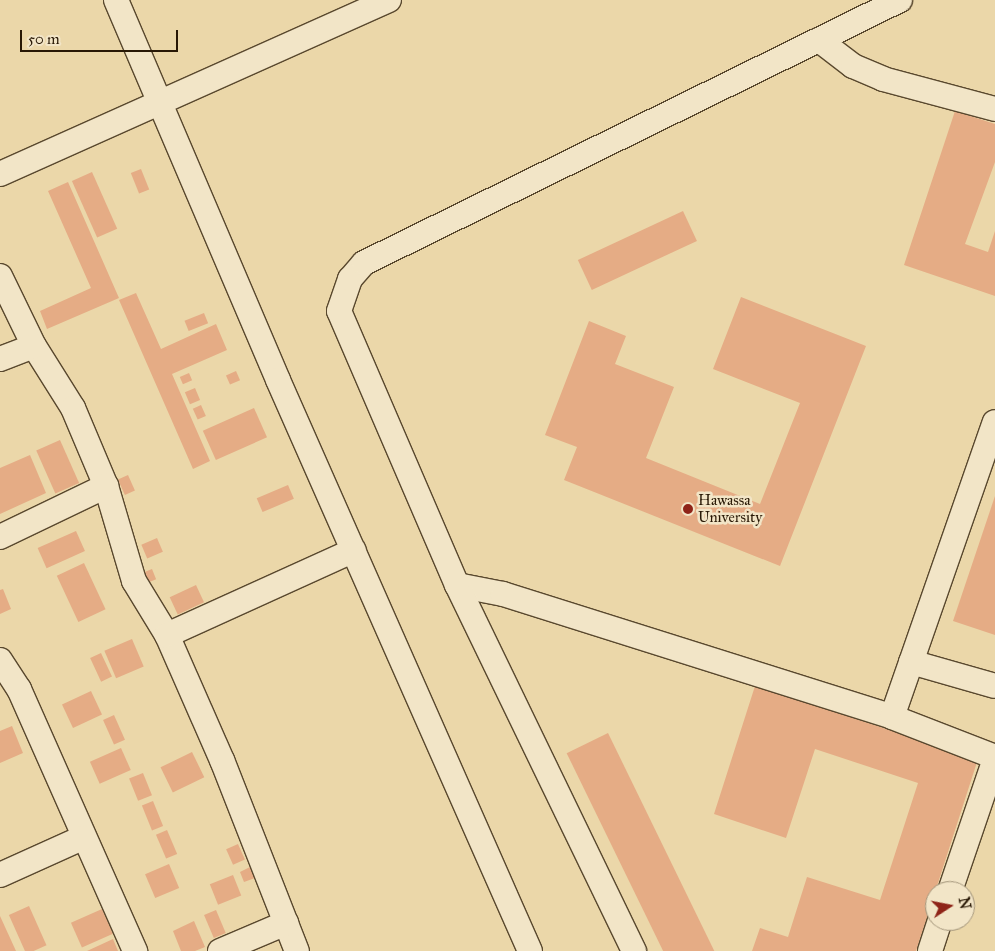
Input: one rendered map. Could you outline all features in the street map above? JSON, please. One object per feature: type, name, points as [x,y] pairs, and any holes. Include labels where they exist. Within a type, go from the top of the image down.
[{"type":"street","points":[[116,0],[160,105],[530,951]]},
{"type":"street","points":[[0,174],[160,105],[389,0]]},
{"type":"street","points":[[634,951],[457,585],[339,311],[350,280],[364,263],[900,0]]},
{"type":"street","points":[[819,40],[853,66],[883,79],[995,109]]},
{"type":"street","points":[[0,276],[34,346],[73,408],[106,486],[134,581],[167,635],[222,760],[297,951]]},
{"type":"street","points":[[0,359],[34,346]]},
{"type":"street","points":[[892,717],[995,422]]},
{"type":"street","points":[[0,537],[106,486]]},
{"type":"street","points":[[167,635],[354,550]]},
{"type":"street","points":[[457,585],[503,594],[892,717],[995,758],[953,881]]},
{"type":"street","points":[[0,660],[20,688],[82,838],[135,951]]},
{"type":"street","points":[[911,662],[995,686]]},
{"type":"street","points":[[0,875],[82,838]]},
{"type":"street","points":[[220,951],[286,923]]},
{"type":"street","points":[[930,951],[937,931]]},
{"type":"building","points":[[955,111],[995,124],[995,162],[965,244],[988,252],[995,231],[995,296],[904,265]]},
{"type":"building","points":[[141,169],[149,189],[139,194],[131,173]]},
{"type":"building","points":[[92,172],[117,229],[97,238],[72,181]]},
{"type":"building","points":[[68,182],[119,298],[47,329],[40,311],[91,288],[48,191]]},
{"type":"building","points":[[683,211],[697,241],[592,290],[578,260]]},
{"type":"building","points":[[136,293],[161,349],[216,324],[227,350],[172,374],[210,461],[193,469],[119,300]]},
{"type":"building","points":[[741,297],[866,346],[780,566],[564,480],[577,447],[545,435],[589,321],[626,336],[615,364],[674,387],[646,458],[760,504],[800,403],[713,369]]},
{"type":"building","points":[[204,313],[208,323],[189,331],[185,321]]},
{"type":"building","points":[[236,371],[240,380],[230,385],[226,375]]},
{"type":"building","points":[[189,373],[192,380],[183,384],[180,377]]},
{"type":"building","points":[[195,388],[200,400],[190,404],[185,392]]},
{"type":"building","points":[[201,405],[206,416],[198,420],[193,409]]},
{"type":"building","points":[[254,408],[267,437],[216,460],[203,431]]},
{"type":"building","points":[[60,440],[79,483],[55,494],[36,451]]},
{"type":"building","points":[[30,455],[46,493],[0,514],[0,468]]},
{"type":"building","points":[[128,475],[135,491],[125,495],[118,479]]},
{"type":"building","points":[[288,485],[294,499],[263,512],[257,498]]},
{"type":"building","points":[[995,496],[995,635],[953,621]]},
{"type":"building","points":[[76,531],[85,551],[47,568],[38,548]]},
{"type":"building","points":[[157,538],[163,552],[147,558],[141,545]]},
{"type":"building","points":[[84,563],[106,609],[78,622],[57,576]]},
{"type":"building","points":[[152,569],[156,579],[143,584],[139,574]]},
{"type":"building","points":[[196,585],[204,602],[178,614],[170,597]]},
{"type":"building","points":[[3,589],[11,609],[0,614],[0,590]]},
{"type":"building","points":[[132,639],[144,667],[116,678],[104,651]]},
{"type":"building","points":[[101,653],[112,677],[101,682],[90,658]]},
{"type":"building","points":[[755,686],[978,759],[939,881],[925,881],[925,923],[916,951],[752,951],[760,928],[788,937],[807,877],[880,900],[918,783],[815,749],[786,838],[714,814]]},
{"type":"building","points":[[91,691],[102,715],[73,728],[62,705]]},
{"type":"building","points":[[114,715],[125,740],[114,745],[103,720]]},
{"type":"building","points":[[12,726],[23,753],[0,763],[0,731]]},
{"type":"building","points":[[608,733],[714,951],[663,951],[567,753]]},
{"type":"building","points":[[121,748],[131,770],[100,784],[90,762]]},
{"type":"building","points":[[192,752],[204,777],[173,793],[161,767]]},
{"type":"building","points":[[143,773],[152,795],[138,801],[129,779]]},
{"type":"building","points":[[153,801],[163,826],[152,831],[142,805]]},
{"type":"building","points":[[167,830],[177,854],[166,859],[156,835]]},
{"type":"building","points":[[238,844],[245,860],[233,865],[226,849]]},
{"type":"building","points":[[169,864],[179,888],[155,898],[145,874]]},
{"type":"building","points":[[250,867],[255,878],[244,882],[240,872]]},
{"type":"building","points":[[233,875],[241,895],[218,905],[210,884]]},
{"type":"building","points":[[29,906],[46,945],[34,951],[25,951],[9,915]]},
{"type":"building","points":[[102,909],[113,934],[82,947],[71,923]]},
{"type":"building","points":[[216,910],[226,933],[214,938],[204,915]]},
{"type":"building","points":[[0,916],[16,951],[0,951]]},
{"type":"building","points":[[194,921],[205,947],[195,951],[181,951],[173,931]]},
{"type":"building","points":[[113,939],[118,951],[87,951]]},
{"type":"place","name":"Hawassa University","points":[[688,509]]}]
